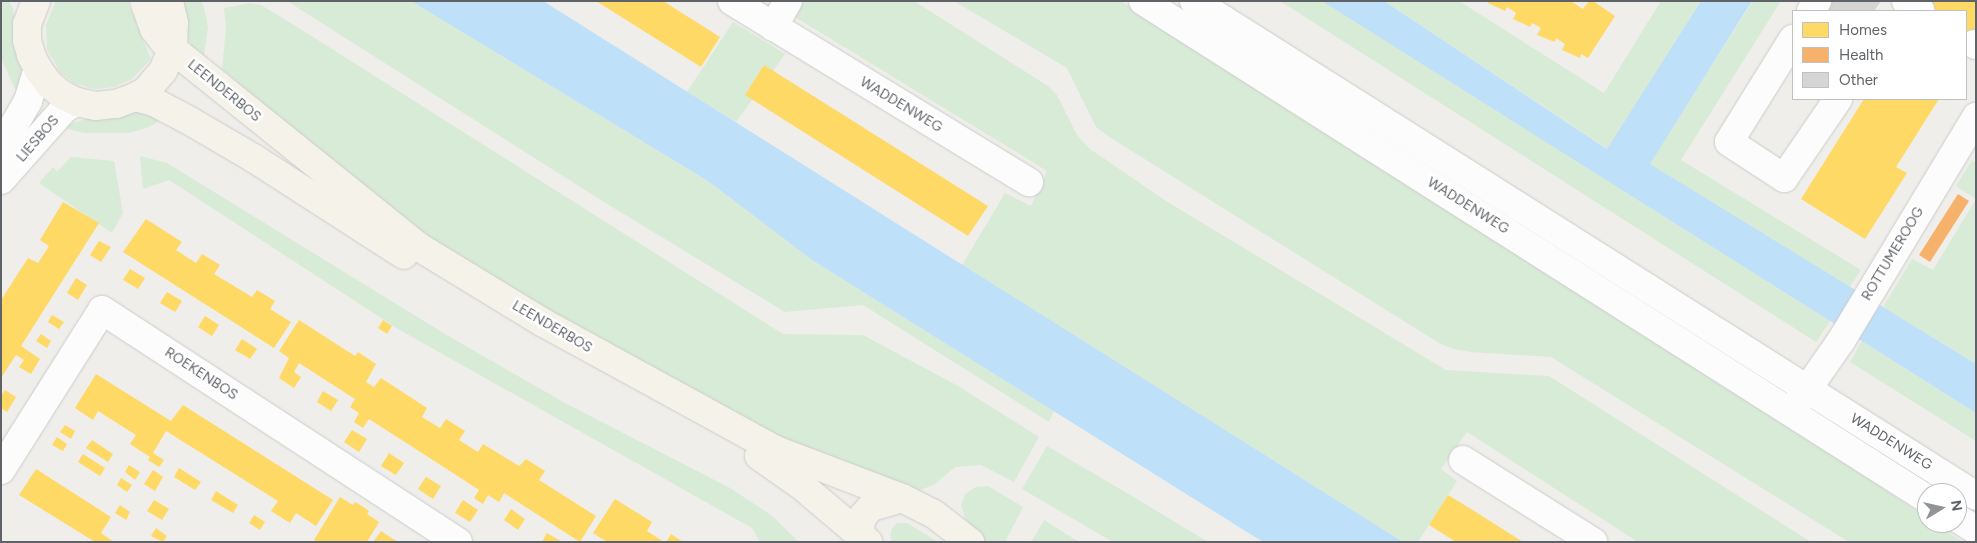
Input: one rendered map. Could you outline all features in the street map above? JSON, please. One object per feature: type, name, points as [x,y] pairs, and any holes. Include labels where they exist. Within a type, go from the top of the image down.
[{"type":"main road","name":"LEENDERBOS","points":[[144,1],[154,29],[164,42],[204,77],[419,247],[542,322],[776,450],[902,498],[934,514],[969,541]]},
{"type":"main road","points":[[30,4],[27,40],[31,55],[38,69],[48,83],[61,94],[76,102],[96,106],[116,104],[135,98],[155,82],[168,63],[173,48],[174,23],[169,1]]},
{"type":"main road","name":"LEENDERBOS","points":[[135,98],[154,102],[190,121],[544,341],[768,461],[802,486],[865,539]]},
{"type":"main road","points":[[865,539],[860,525],[863,516],[871,508],[902,498]]},
{"type":"street","name":"WADDENWEG","points":[[732,1],[1029,182]]},
{"type":"street","points":[[773,27],[788,1]]},
{"type":"street","name":"WADDENWEG","points":[[1143,1],[1792,411],[1917,492]]},
{"type":"street","name":"WADDENWEG","points":[[1194,1],[1976,496]]},
{"type":"street","points":[[1792,42],[1729,142],[1784,178],[1837,100]]},
{"type":"street","name":"LIESBOS","points":[[1,158],[14,127],[28,101],[38,69]]},
{"type":"street","name":"LIESBOS","points":[[1,180],[65,108],[76,102]]},
{"type":"street","name":"ROTTUMEROOG","points":[[1807,389],[1841,341],[1874,283],[1976,117]]},
{"type":"street","name":"ROEKENBOS","points":[[1,470],[102,310],[458,542]]},
{"type":"street","points":[[1792,411],[1807,389]]},
{"type":"street","points":[[1463,460],[1593,542]]},
{"type":"green space","points":[[1,1],[9,1],[13,8],[22,69],[16,91],[1,58]]},
{"type":"green space","points":[[56,1],[127,1],[151,59],[132,79],[114,87],[94,89],[74,83],[60,72],[47,49],[46,25]]},
{"type":"green space","points":[[179,1],[201,1],[204,7],[208,28],[203,61],[193,50],[186,34]]},
{"type":"green space","points":[[287,1],[411,1],[708,181],[812,260],[1054,411],[1049,422],[863,305],[785,312],[604,202]]},
{"type":"green space","points":[[797,1],[914,1],[1048,86],[1057,95],[1077,135],[1090,149],[1166,201],[1446,370],[1549,376],[1811,542],[1638,542],[1467,432],[1441,469],[1457,481],[1418,542],[1403,542],[962,265],[1005,193],[1031,206],[1047,171],[790,14]]},
{"type":"green space","points":[[954,1],[1121,1],[1789,424],[1917,511],[1917,533],[1949,533],[1962,542],[1849,542],[1551,357],[1471,352],[1453,349],[1439,343],[1096,127],[1067,68]]},
{"type":"green space","points":[[1280,1],[1323,1],[1830,321],[1816,342]]},
{"type":"green space","points":[[1384,1],[1459,1],[1604,93],[1661,1],[1701,1],[1608,149]]},
{"type":"green space","points":[[1753,1],[1781,1],[1681,160],[1861,270],[1850,287],[1649,164]]},
{"type":"green space","points":[[250,3],[261,5],[294,25],[783,334],[863,335],[958,386],[1039,437],[1014,482],[981,465],[955,467],[935,484],[916,492],[784,445],[409,231],[233,88],[238,82],[222,69],[226,28],[224,8]]},
{"type":"green space","points":[[733,22],[785,54],[736,122],[687,92]]},
{"type":"green space","points":[[139,110],[166,117],[149,127],[129,133],[84,133],[60,127],[98,115]]},
{"type":"green space","points":[[140,156],[167,163],[445,334],[565,403],[730,488],[771,515],[799,542],[760,542],[752,528],[398,329],[169,180],[143,189]]},
{"type":"green space","points":[[71,157],[114,161],[123,213],[112,233],[39,183],[53,167],[57,172]]},
{"type":"green space","points":[[1972,160],[1976,163],[1976,199],[1956,186]]},
{"type":"green space","points":[[1976,199],[1976,364],[1883,307],[1912,259],[1933,270]]},
{"type":"green space","points":[[1862,341],[1976,413],[1976,441],[1850,362]]},
{"type":"green space","points":[[1047,446],[1208,542],[1113,542],[1022,489]]},
{"type":"green space","points":[[988,486],[1023,507],[1005,542],[985,542],[972,531],[966,521],[961,505],[965,494],[976,487]]},
{"type":"green space","points":[[1044,520],[1079,542],[1031,542]]},
{"type":"green space","points":[[897,523],[907,523],[938,542],[892,542],[890,536],[892,528]]},
{"type":"water","points":[[411,1],[543,1],[1403,542],[1263,542],[812,260],[708,181]]},
{"type":"water","points":[[1322,1],[1384,1],[1607,149],[1701,1],[1752,1],[1650,164],[1976,364],[1976,413]]},
{"type":"building: Homes","points":[[596,1],[663,1],[720,37],[701,67]]},
{"type":"building: Homes","points":[[1489,1],[1571,1],[1583,9],[1589,1],[1593,1],[1615,16],[1588,58],[1581,54],[1580,58],[1562,50],[1565,44],[1556,38],[1555,42],[1537,35],[1541,28],[1532,23],[1530,27],[1513,19],[1516,13],[1507,7],[1505,11],[1488,3]]},
{"type":"building: Homes","points":[[1926,1],[1976,1],[1976,41],[1967,54],[1967,10],[1920,10]]},
{"type":"building: Homes","points":[[764,65],[988,206],[968,236],[745,95]]},
{"type":"building: Homes","points":[[1863,100],[1938,100],[1896,167],[1907,173],[1865,239],[1801,199]]},
{"type":"building: Homes","points":[[63,202],[99,223],[21,346],[40,359],[31,374],[19,367],[24,360],[16,355],[1,378],[1,300],[28,258],[38,263],[49,246],[40,240]]},
{"type":"building: Homes","points":[[146,219],[182,242],[176,250],[196,263],[202,254],[220,265],[214,274],[252,297],[257,290],[275,301],[270,309],[291,322],[274,348],[123,252]]},
{"type":"building: Homes","points":[[99,241],[111,247],[101,262],[90,255]]},
{"type":"building: Homes","points":[[130,269],[145,278],[138,289],[123,280]]},
{"type":"building: Homes","points":[[76,278],[87,285],[78,300],[67,293]]},
{"type":"building: Homes","points":[[167,292],[182,301],[175,312],[160,303]]},
{"type":"building: Homes","points":[[52,315],[64,322],[59,329],[48,322]]},
{"type":"building: Homes","points":[[205,316],[219,325],[212,336],[198,327]]},
{"type":"building: Homes","points":[[299,320],[355,356],[358,352],[376,364],[366,382],[374,387],[381,378],[427,408],[422,417],[440,428],[446,419],[465,431],[459,440],[478,452],[483,444],[519,466],[526,459],[545,471],[539,480],[596,516],[580,542],[504,493],[499,502],[488,495],[483,504],[474,498],[479,490],[369,419],[363,428],[354,422],[359,413],[350,407],[355,399],[299,363],[294,372],[301,377],[294,388],[279,378],[289,358],[279,351]]},
{"type":"building: Homes","points":[[383,320],[392,326],[387,334],[378,328]]},
{"type":"building: Homes","points":[[41,334],[51,341],[47,348],[36,341]]},
{"type":"building: Homes","points":[[242,339],[257,349],[250,359],[235,350]]},
{"type":"building: Homes","points":[[96,374],[171,421],[183,405],[333,500],[316,526],[296,513],[290,523],[271,511],[278,501],[166,431],[153,453],[164,460],[159,467],[148,460],[150,457],[130,444],[136,435],[98,411],[93,420],[75,408]]},
{"type":"building: Homes","points":[[5,390],[16,397],[7,412],[1,408],[1,396]]},
{"type":"building: Homes","points":[[323,391],[338,400],[331,411],[317,402]]},
{"type":"building: Homes","points":[[65,425],[75,431],[71,439],[60,432]]},
{"type":"building: Homes","points":[[352,430],[367,439],[359,452],[344,442]]},
{"type":"building: Homes","points":[[57,437],[67,444],[63,451],[52,445]]},
{"type":"building: Homes","points":[[92,440],[113,454],[108,462],[86,448]]},
{"type":"building: Homes","points":[[389,453],[404,463],[396,475],[381,466]]},
{"type":"building: Homes","points":[[83,454],[105,468],[100,476],[78,462]]},
{"type":"building: Homes","points":[[129,465],[140,472],[135,480],[125,472]]},
{"type":"building: Homes","points":[[179,468],[201,482],[195,490],[174,477]]},
{"type":"building: Homes","points":[[36,469],[111,517],[101,533],[114,542],[95,542],[19,495]]},
{"type":"building: Homes","points":[[153,470],[163,477],[155,491],[144,484]]},
{"type":"building: Homes","points":[[426,477],[441,486],[433,499],[418,489]]},
{"type":"building: Homes","points":[[121,478],[132,485],[127,492],[117,485]]},
{"type":"building: Homes","points":[[216,491],[238,505],[233,513],[211,500]]},
{"type":"building: Homes","points":[[1448,495],[1523,542],[1456,542],[1429,525]]},
{"type":"building: Homes","points":[[340,497],[353,505],[355,502],[362,506],[369,511],[367,514],[379,522],[367,542],[317,542],[314,540]]},
{"type":"building: Homes","points":[[615,499],[652,522],[647,531],[664,542],[607,542],[593,533]]},
{"type":"building: Homes","points":[[154,500],[169,509],[162,520],[147,511]]},
{"type":"building: Homes","points":[[463,500],[478,510],[470,522],[455,513]]},
{"type":"building: Homes","points":[[120,505],[130,512],[126,520],[115,513]]},
{"type":"building: Homes","points":[[511,509],[525,519],[518,530],[504,520]]},
{"type":"building: Homes","points":[[254,515],[265,522],[260,530],[249,523]]},
{"type":"building: Homes","points":[[156,528],[167,536],[163,542],[151,536]]},
{"type":"building: Homes","points":[[381,531],[398,542],[373,542]]},
{"type":"building: Homes","points":[[547,533],[562,542],[542,542]]},
{"type":"building: Homes","points":[[671,534],[683,542],[666,542]]},
{"type":"building: Health","points":[[1958,194],[1969,201],[1930,262],[1919,255]]},
{"type":"building: Other","points":[[1833,1],[1881,1],[1875,10],[1827,10]]}]
